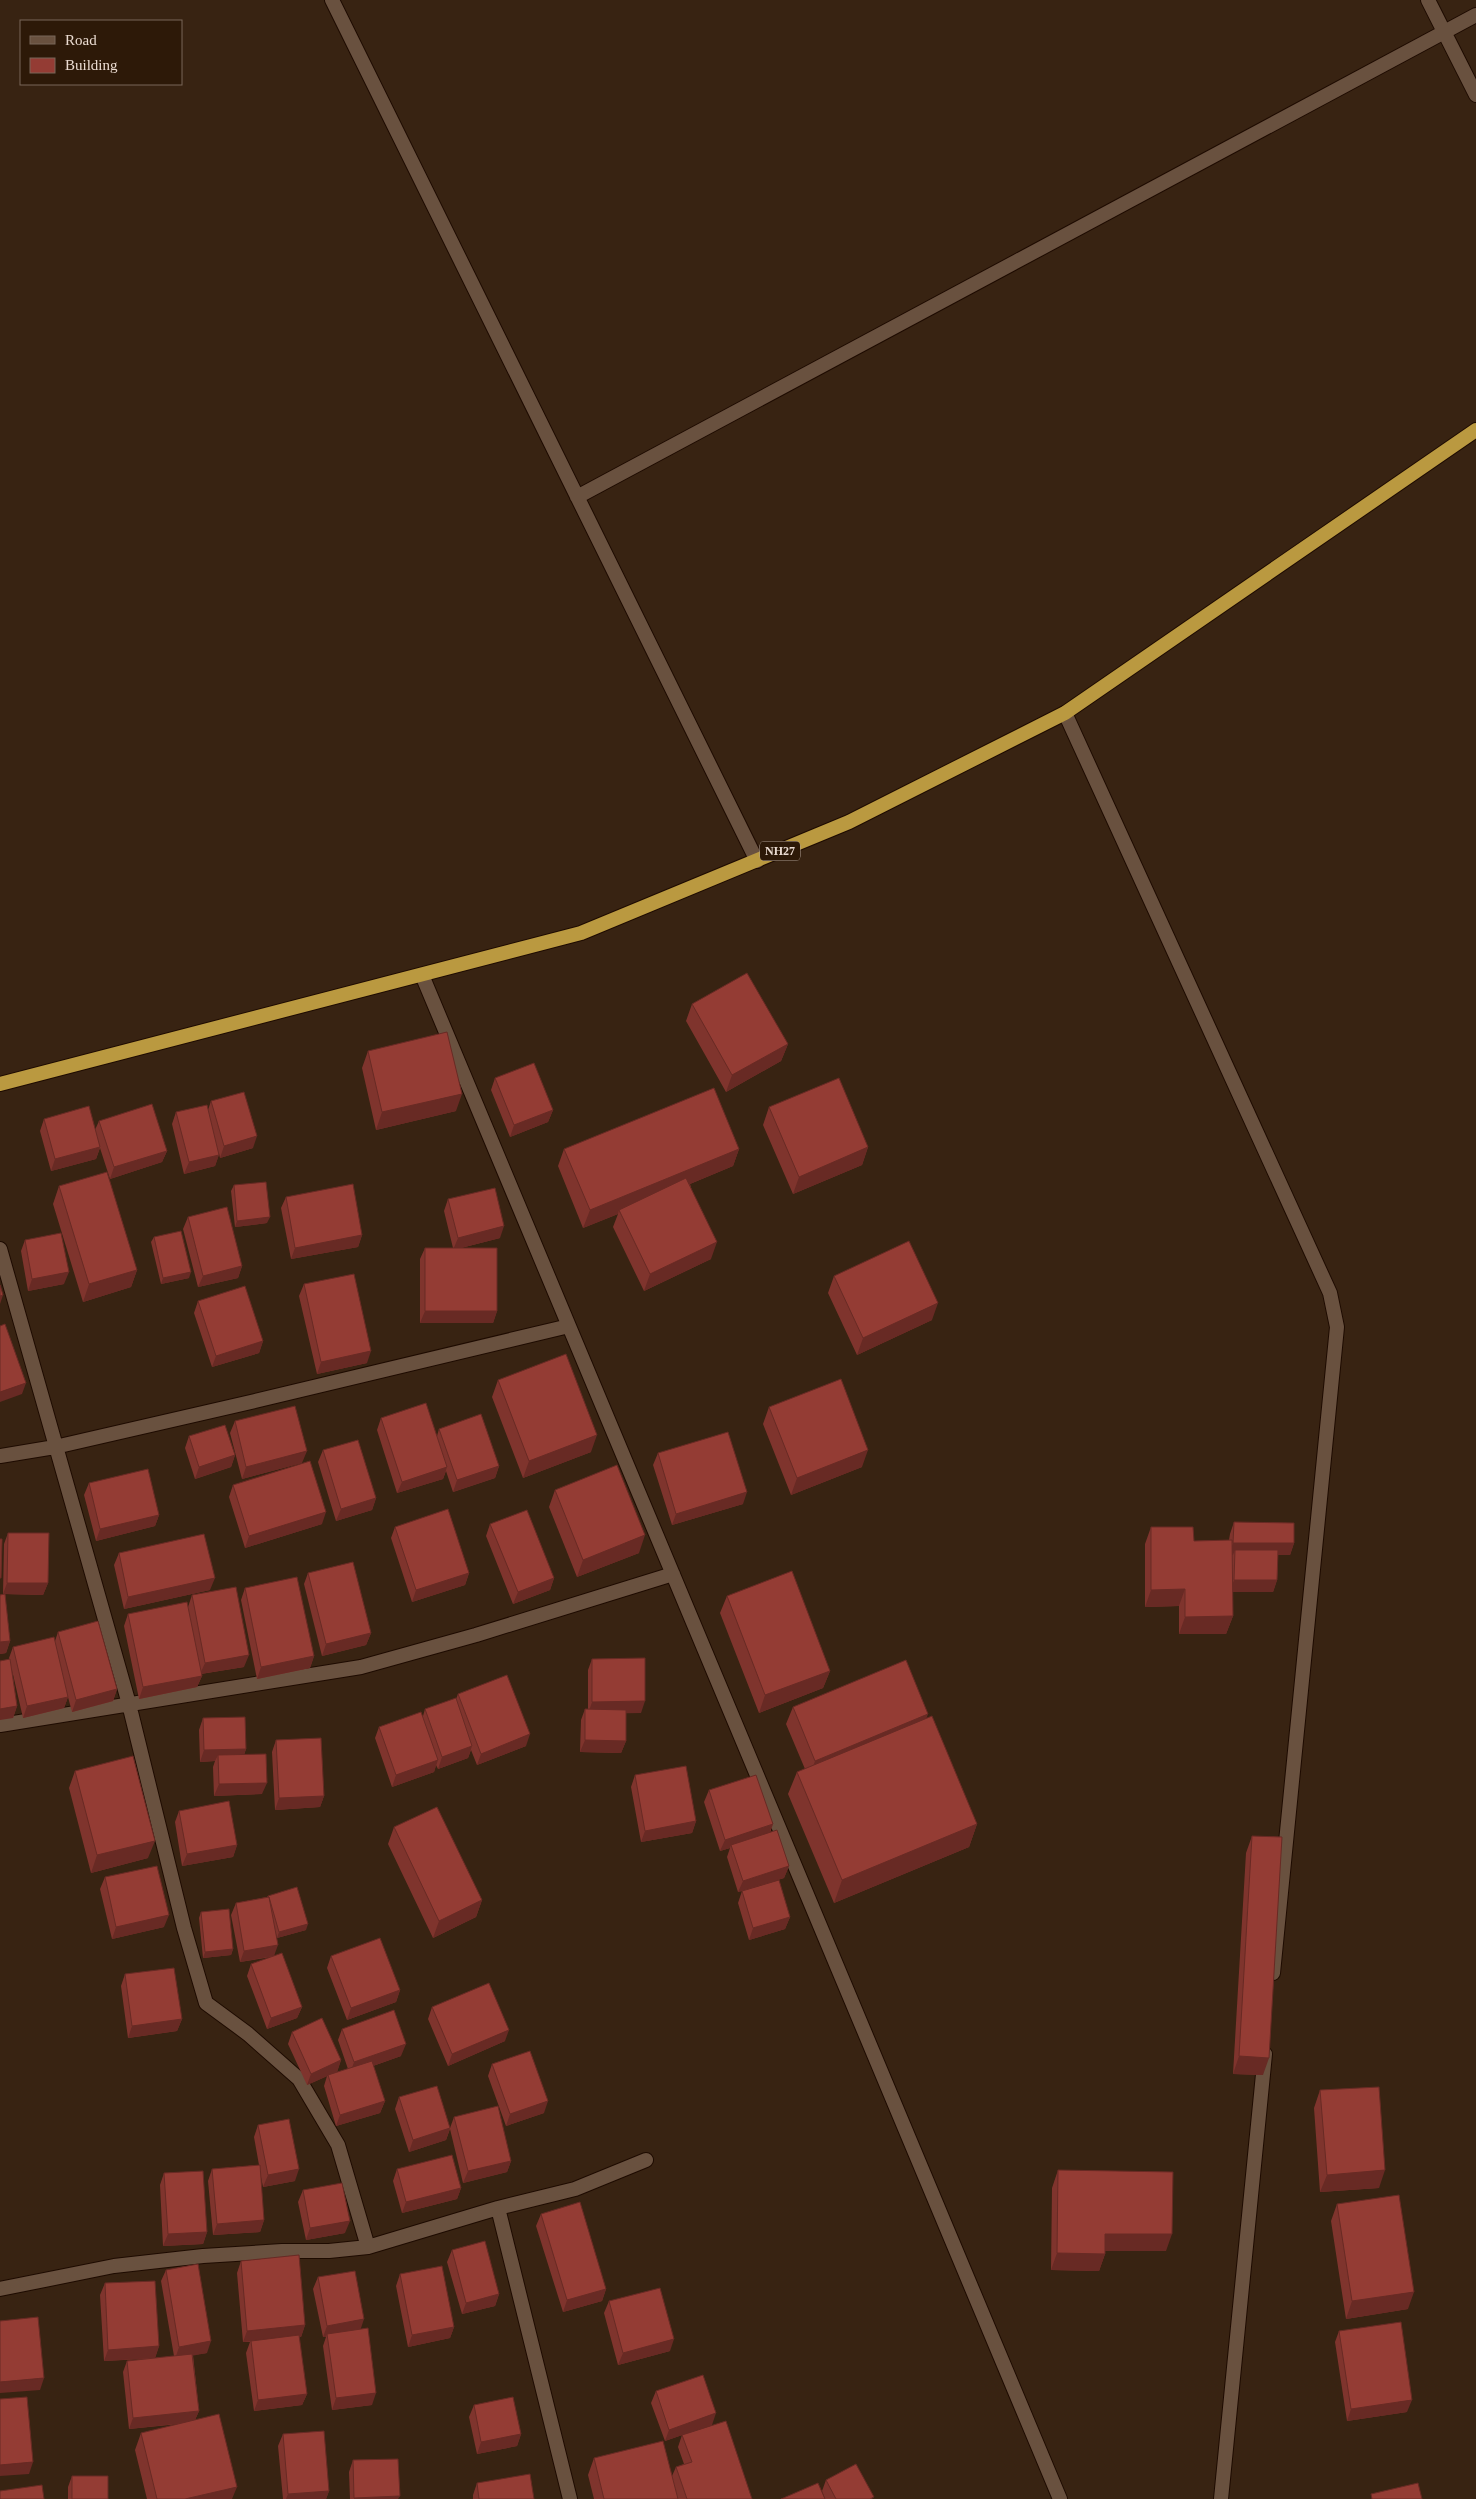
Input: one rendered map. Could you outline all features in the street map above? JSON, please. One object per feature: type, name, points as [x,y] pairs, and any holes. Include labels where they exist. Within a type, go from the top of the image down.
[{"type":"highway","name":"NH27","points":[[0,1084],[581,933],[849,822],[1065,713],[1476,430]]},
{"type":"street","points":[[332,0],[756,860]]},
{"type":"street","points":[[1428,0],[1446,31],[1476,95]]},
{"type":"street","points":[[577,497],[1476,15]]},
{"type":"street","points":[[1065,713],[1330,1293],[1337,1327],[1272,1982]]},
{"type":"street","points":[[422,975],[1060,2499]]},
{"type":"street","points":[[0,1250],[129,1704],[184,1928],[206,2003],[248,2034],[299,2079],[338,2145],[368,2247]]},
{"type":"street","points":[[0,1456],[55,1447],[569,1326]]},
{"type":"street","points":[[0,1725],[361,1667],[476,1635],[672,1574]]},
{"type":"street","points":[[1221,2499],[1266,2042]]},
{"type":"street","points":[[0,2289],[114,2266],[213,2256],[282,2251],[329,2251],[368,2247],[498,2208],[575,2189],[646,2160]]},
{"type":"street","points":[[498,2208],[570,2499]]},
{"type":"building","points":[[747,973],[788,1044],[732,1075],[692,1004]]},
{"type":"building","points":[[447,1032],[462,1094],[382,1112],[368,1051]]},
{"type":"building","points":[[534,1063],[553,1110],[514,1125],[495,1078]]},
{"type":"building","points":[[839,1078],[868,1147],[799,1177],[769,1107]]},
{"type":"building","points":[[714,1088],[739,1149],[590,1210],[564,1149]]},
{"type":"building","points":[[244,1092],[257,1136],[224,1146],[211,1101]]},
{"type":"building","points":[[152,1104],[167,1151],[114,1167],[99,1121]]},
{"type":"building","points":[[207,1105],[219,1155],[189,1162],[176,1112]]},
{"type":"building","points":[[89,1106],[100,1147],[55,1159],[44,1119]]},
{"type":"building","points":[[107,1172],[137,1270],[89,1284],[59,1186]]},
{"type":"building","points":[[686,1178],[717,1242],[650,1274],[619,1210]]},
{"type":"building","points":[[266,1182],[270,1217],[237,1221],[234,1185]]},
{"type":"building","points":[[353,1184],[362,1235],[295,1248],[286,1197]]},
{"type":"building","points":[[495,1188],[504,1226],[458,1238],[448,1199]]},
{"type":"building","points":[[227,1207],[242,1266],[203,1276],[188,1217]]},
{"type":"building","points":[[181,1231],[191,1272],[163,1278],[154,1237]]},
{"type":"building","points":[[61,1233],[69,1272],[32,1279],[25,1240]]},
{"type":"building","points":[[909,1241],[938,1303],[863,1338],[834,1276]]},
{"type":"building","points":[[425,1248],[497,1248],[497,1311],[425,1311]]},
{"type":"building","points":[[354,1274],[371,1351],[321,1362],[304,1284]]},
{"type":"building","points":[[0,1285],[3,1295],[0,1296]]},
{"type":"building","points":[[245,1286],[263,1341],[216,1356],[198,1301]]},
{"type":"building","points":[[5,1324],[26,1383],[0,1392],[0,1326]]},
{"type":"building","points":[[566,1354],[597,1435],[529,1461],[498,1380]]},
{"type":"building","points":[[841,1379],[868,1450],[797,1478],[769,1407]]},
{"type":"building","points":[[426,1403],[447,1467],[402,1482],[381,1418]]},
{"type":"building","points":[[295,1406],[307,1451],[246,1467],[235,1421]]},
{"type":"building","points":[[481,1414],[499,1466],[457,1480],[439,1429]]},
{"type":"building","points":[[225,1425],[235,1455],[199,1467],[189,1436]]},
{"type":"building","points":[[728,1432],[747,1492],[676,1514],[658,1453]]},
{"type":"building","points":[[358,1440],[376,1498],[341,1509],[323,1450]]},
{"type":"building","points":[[310,1461],[326,1512],[249,1536],[233,1485]]},
{"type":"building","points":[[617,1465],[645,1535],[583,1560],[555,1490]]},
{"type":"building","points":[[148,1469],[159,1515],[100,1529],[89,1483]]},
{"type":"building","points":[[448,1509],[469,1573],[416,1590],[395,1527]]},
{"type":"building","points":[[527,1510],[554,1578],[518,1592],[490,1524]]},
{"type":"building","points":[[1234,1522],[1294,1523],[1294,1543],[1233,1543]]},
{"type":"building","points":[[1151,1527],[1193,1527],[1194,1541],[1232,1540],[1233,1616],[1185,1617],[1185,1589],[1151,1590]]},
{"type":"building","points":[[8,1533],[49,1533],[48,1583],[7,1583]]},
{"type":"building","points":[[204,1534],[215,1578],[128,1597],[119,1553]]},
{"type":"building","points":[[0,1539],[2,1539],[1,1578],[0,1578]]},
{"type":"building","points":[[1235,1550],[1278,1550],[1277,1580],[1234,1580]]},
{"type":"building","points":[[353,1562],[371,1633],[326,1644],[308,1573]]},
{"type":"building","points":[[792,1571],[830,1671],[765,1695],[727,1596]]},
{"type":"building","points":[[297,1577],[314,1656],[261,1667],[245,1588]]},
{"type":"building","points":[[236,1587],[249,1655],[205,1663],[192,1595]]},
{"type":"building","points":[[5,1594],[10,1641],[0,1642],[0,1595]]},
{"type":"building","points":[[187,1602],[202,1676],[143,1687],[128,1614]]},
{"type":"building","points":[[98,1621],[117,1689],[76,1700],[58,1632]]},
{"type":"building","points":[[54,1637],[68,1697],[27,1706],[13,1647]]},
{"type":"building","points":[[645,1658],[645,1701],[592,1702],[592,1659]]},
{"type":"building","points":[[10,1659],[17,1706],[0,1709],[0,1661]]},
{"type":"building","points":[[906,1660],[928,1714],[815,1761],[793,1707]]},
{"type":"building","points":[[507,1675],[530,1734],[481,1754],[458,1694]]},
{"type":"building","points":[[456,1698],[472,1746],[442,1757],[425,1709]]},
{"type":"building","points":[[585,1709],[626,1710],[626,1741],[585,1740]]},
{"type":"building","points":[[421,1712],[438,1760],[396,1775],[379,1727]]},
{"type":"building","points":[[932,1716],[977,1824],[842,1880],[797,1772]]},
{"type":"building","points":[[245,1717],[246,1749],[204,1750],[203,1718]]},
{"type":"building","points":[[321,1738],[324,1796],[279,1798],[276,1740]]},
{"type":"building","points":[[266,1754],[267,1783],[219,1784],[218,1755]]},
{"type":"building","points":[[133,1756],[155,1841],[97,1855],[75,1771]]},
{"type":"building","points":[[686,1766],[696,1821],[645,1831],[635,1775]]},
{"type":"building","points":[[756,1775],[773,1824],[725,1840],[709,1790]]},
{"type":"building","points":[[229,1801],[237,1845],[187,1854],[179,1811]]},
{"type":"building","points":[[437,1807],[482,1900],[439,1921],[394,1827]]},
{"type":"building","points":[[777,1830],[789,1866],[743,1881],[731,1845]]},
{"type":"building","points":[[1252,1836],[1282,1837],[1269,2058],[1239,2056]]},
{"type":"building","points":[[157,1866],[169,1915],[116,1927],[105,1877]]},
{"type":"building","points":[[779,1880],[790,1917],[753,1928],[742,1891]]},
{"type":"building","points":[[297,1887],[308,1924],[279,1932],[268,1896]]},
{"type":"building","points":[[269,1897],[278,1945],[244,1951],[236,1903]]},
{"type":"building","points":[[229,1909],[233,1949],[205,1952],[201,1912]]},
{"type":"building","points":[[380,1938],[400,1990],[351,2008],[331,1956]]},
{"type":"building","points":[[282,1953],[302,2007],[271,2018],[251,1964]]},
{"type":"building","points":[[174,1968],[182,2019],[132,2026],[125,1974]]},
{"type":"building","points":[[489,1983],[509,2030],[452,2054],[432,2007]]},
{"type":"building","points":[[394,2010],[406,2044],[354,2062],[342,2029]]},
{"type":"building","points":[[322,2018],[341,2060],[311,2074],[292,2032]]},
{"type":"building","points":[[530,2051],[548,2101],[510,2114],[492,2064]]},
{"type":"building","points":[[372,2061],[385,2101],[340,2115],[328,2075]]},
{"type":"building","points":[[437,2086],[450,2128],[413,2140],[399,2097]]},
{"type":"building","points":[[1379,2087],[1385,2170],[1327,2175],[1320,2090]]},
{"type":"building","points":[[498,2106],[511,2161],[468,2171],[454,2117]]},
{"type":"building","points":[[289,2119],[299,2169],[268,2175],[258,2125]]},
{"type":"building","points":[[452,2155],[461,2188],[406,2202],[397,2169]]},
{"type":"building","points":[[260,2165],[264,2220],[217,2224],[212,2169]]},
{"type":"building","points":[[1058,2170],[1173,2172],[1172,2234],[1105,2234],[1105,2254],[1057,2253]]},
{"type":"building","points":[[203,2171],[207,2232],[168,2234],[164,2173]]},
{"type":"building","points":[[342,2183],[350,2221],[310,2228],[303,2190]]},
{"type":"building","points":[[1399,2195],[1414,2292],[1352,2301],[1337,2204]]},
{"type":"building","points":[[580,2202],[606,2289],[567,2300],[541,2214]]},
{"type":"building","points":[[485,2241],[499,2294],[466,2303],[452,2250]]},
{"type":"building","points":[[299,2255],[305,2325],[247,2331],[241,2261]]},
{"type":"building","points":[[198,2264],[211,2341],[179,2347],[166,2270]]},
{"type":"building","points":[[442,2266],[454,2327],[412,2335],[400,2274]]},
{"type":"building","points":[[355,2271],[364,2319],[327,2326],[318,2277]]},
{"type":"building","points":[[155,2281],[159,2346],[108,2350],[105,2283]]},
{"type":"building","points":[[660,2288],[674,2339],[623,2353],[609,2301]]},
{"type":"building","points":[[38,2317],[44,2378],[0,2382],[0,2321]]},
{"type":"building","points":[[1401,2322],[1412,2400],[1351,2409],[1339,2331]]},
{"type":"building","points":[[368,2328],[376,2393],[336,2398],[327,2334]]},
{"type":"building","points":[[299,2335],[307,2394],[258,2400],[251,2341]]},
{"type":"building","points":[[192,2354],[199,2411],[133,2418],[127,2361]]},
{"type":"building","points":[[703,2375],[716,2413],[669,2430],[656,2391]]},
{"type":"building","points":[[27,2397],[33,2462],[0,2465],[0,2399]]},
{"type":"building","points":[[513,2397],[521,2434],[481,2442],[474,2405]]},
{"type":"building","points":[[219,2414],[237,2487],[185,2499],[157,2499],[141,2433]]},
{"type":"building","points":[[726,2421],[752,2499],[687,2499],[676,2467],[692,2462],[682,2435]]},
{"type":"building","points":[[324,2431],[329,2491],[288,2494],[283,2434]]},
{"type":"building","points":[[663,2441],[678,2499],[604,2499],[594,2458]]},
{"type":"building","points":[[398,2459],[400,2496],[354,2498],[353,2460]]},
{"type":"building","points":[[856,2464],[874,2497],[870,2499],[836,2499],[826,2480]]},
{"type":"building","points":[[530,2474],[534,2499],[479,2499],[477,2483]]},
{"type":"building","points":[[72,2476],[108,2476],[108,2499],[72,2499]]},
{"type":"building","points":[[818,2483],[825,2499],[781,2499]]},
{"type":"building","points":[[1418,2483],[1422,2499],[1372,2499],[1371,2494]]},
{"type":"building","points":[[42,2485],[44,2499],[0,2499],[0,2491]]}]
